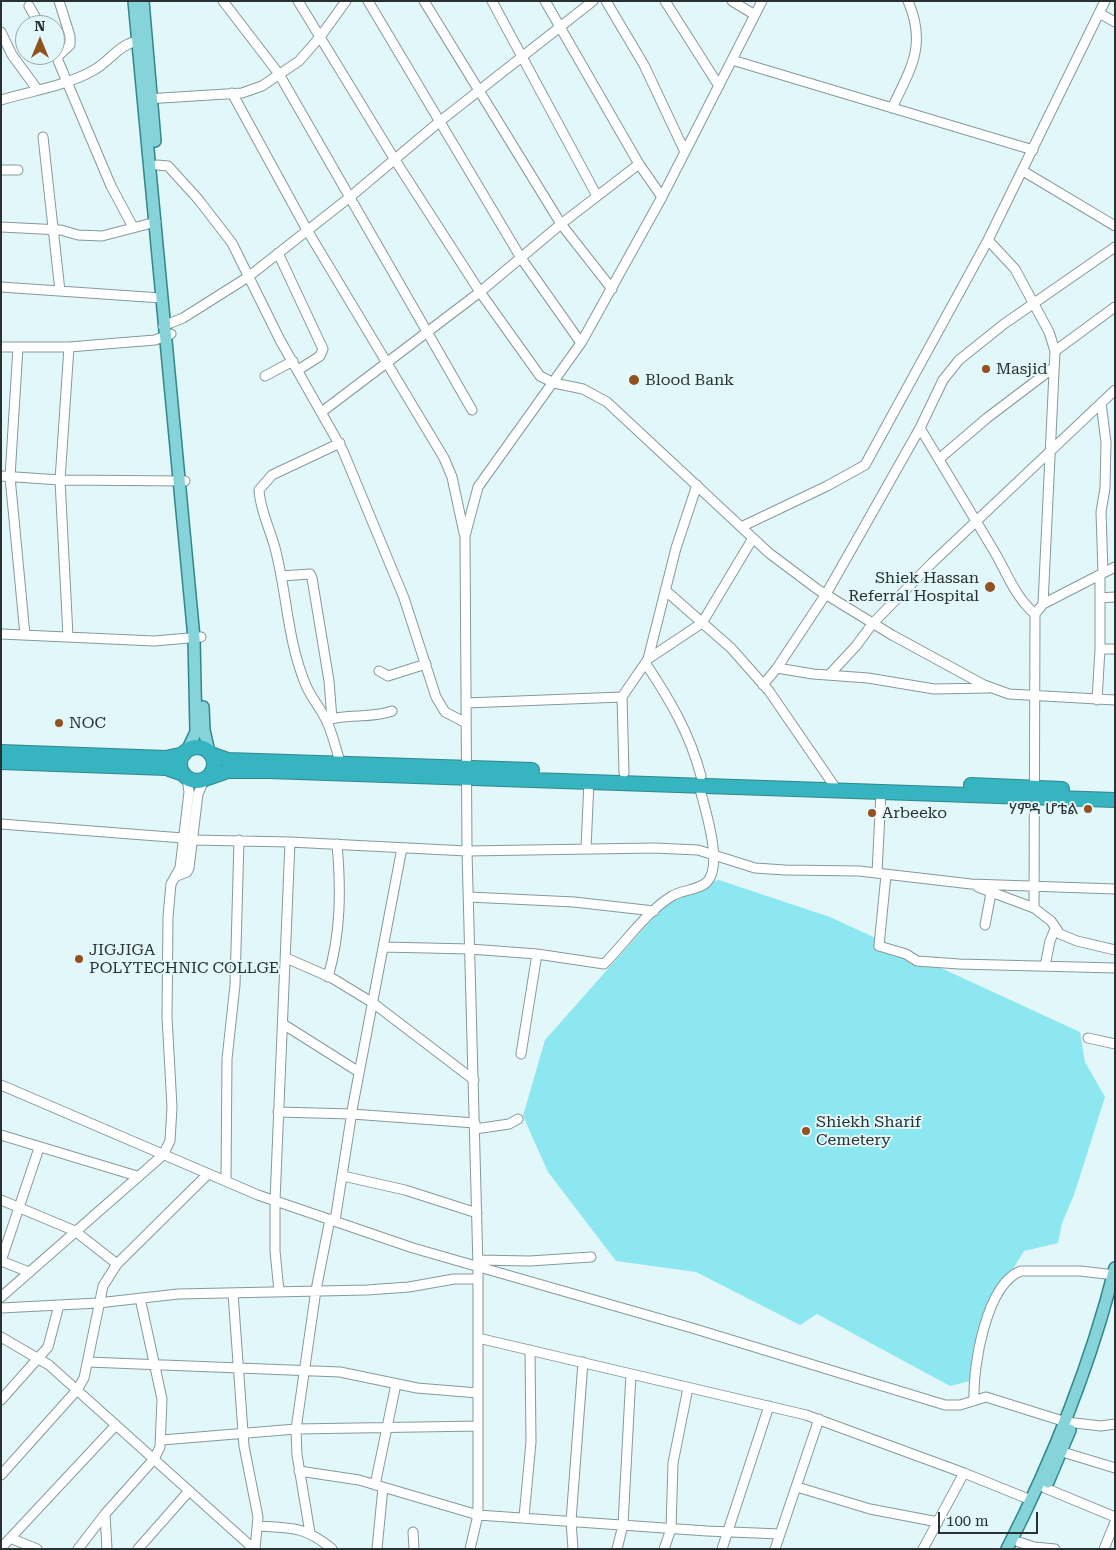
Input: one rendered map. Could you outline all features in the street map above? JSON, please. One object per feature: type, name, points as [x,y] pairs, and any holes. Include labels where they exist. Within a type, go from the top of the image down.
[{"type":"highway","points":[[1,752],[166,758],[199,747],[228,760],[340,762],[588,781],[700,781],[1035,792],[1115,800]]},
{"type":"highway","points":[[185,776],[180,764],[186,752]]},
{"type":"highway","points":[[206,779],[214,768],[210,753]]},
{"type":"highway","points":[[1,762],[166,768],[197,782],[219,772],[236,771],[624,773],[700,781]]},
{"type":"highway","points":[[834,785],[881,792],[1115,791]]},
{"type":"main road","points":[[134,1],[138,41],[157,165],[167,329],[198,638],[204,730],[210,753]]},
{"type":"main road","points":[[143,1],[147,99],[161,298],[167,329]]},
{"type":"main road","points":[[186,752],[196,732],[198,638]]},
{"type":"main road","points":[[1070,1422],[1114,1273]]},
{"type":"main road","points":[[1017,1545],[1046,1488],[1115,1299]]},
{"type":"main road","points":[[1007,1549],[1058,1451]]},
{"type":"street","points":[[59,1],[63,15]]},
{"type":"street","points":[[223,1],[278,74],[472,410]]},
{"type":"street","points":[[298,1],[395,160],[480,292],[540,376],[554,383],[583,389],[608,402],[769,553],[826,594],[938,661],[992,688],[1009,694],[1115,700]]},
{"type":"street","points":[[147,99],[242,93],[262,86],[298,61],[320,37],[346,1]]},
{"type":"street","points":[[368,1],[521,258],[581,343]]},
{"type":"street","points":[[424,1],[561,224],[612,289]]},
{"type":"street","points":[[492,1],[597,196]]},
{"type":"street","points":[[545,1],[639,164],[662,197]]},
{"type":"street","points":[[1,347],[69,347],[154,340],[167,329],[248,277],[350,197],[479,90],[593,1]]},
{"type":"street","points":[[606,1],[644,65],[685,152]]},
{"type":"street","points":[[665,1],[719,86]]},
{"type":"street","points":[[732,1],[755,16]]},
{"type":"street","points":[[465,536],[478,487],[581,343],[662,197],[762,1]]},
{"type":"street","points":[[892,108],[915,59],[918,41],[915,18],[908,1]]},
{"type":"street","points":[[741,527],[827,486],[865,465],[988,240],[1105,1]]},
{"type":"street","points":[[29,6],[34,15]]},
{"type":"street","points":[[1099,13],[1113,18]]},
{"type":"street","points":[[65,20],[70,36],[70,44],[65,48]]},
{"type":"street","points":[[1,32],[12,55],[37,89]]},
{"type":"street","points":[[1,100],[66,82],[94,70],[127,43],[138,41]]},
{"type":"street","points":[[732,60],[1033,150]]},
{"type":"street","points":[[60,65],[95,143],[111,186],[133,227]]},
{"type":"street","points":[[232,94],[307,230],[444,458],[452,477],[465,536],[467,851],[478,1263],[478,1515],[470,1549]]},
{"type":"street","points":[[43,138],[60,291]]},
{"type":"street","points":[[323,411],[480,292],[561,224],[639,164]]},
{"type":"street","points":[[157,165],[168,166],[232,243],[293,361],[340,444],[404,598],[436,697],[445,712],[466,724]]},
{"type":"street","points":[[1,170],[18,170]]},
{"type":"street","points":[[1023,171],[1115,226]]},
{"type":"street","points":[[1,227],[52,229],[78,235],[102,236],[156,222]]},
{"type":"street","points":[[988,240],[1015,269],[1049,332],[1055,351],[1052,368],[1043,604]]},
{"type":"street","points":[[762,685],[777,668],[826,594],[920,428],[943,380],[959,360],[1034,303],[1115,247]]},
{"type":"street","points":[[278,253],[323,348],[320,356],[298,370]]},
{"type":"street","points":[[1,287],[161,298]]},
{"type":"street","points":[[1055,351],[1115,308]]},
{"type":"street","points":[[18,347],[5,476],[25,635]]},
{"type":"street","points":[[68,636],[60,480],[69,347]]},
{"type":"street","points":[[265,376],[293,361]]},
{"type":"street","points":[[939,459],[987,418],[1052,368]]},
{"type":"street","points":[[829,675],[856,646],[873,623],[976,521],[1115,390]]},
{"type":"street","points":[[1097,700],[1100,650],[1102,512],[1105,488],[1106,442],[1101,403]]},
{"type":"street","points":[[920,428],[1016,592],[1025,605],[1036,614]]},
{"type":"street","points":[[329,719],[313,701],[304,682],[286,616],[281,576],[275,549],[260,503],[259,490],[272,475],[340,444]]},
{"type":"street","points":[[5,476],[60,480],[182,481]]},
{"type":"street","points":[[383,947],[470,949],[537,954],[604,964],[654,911],[672,896],[706,884],[711,876],[714,854],[700,781],[685,729],[647,662],[676,548],[697,485]]},
{"type":"street","points":[[624,773],[622,698],[647,662],[702,623],[753,538]]},
{"type":"street","points":[[1034,908],[1036,614],[1043,604],[1115,567]]},
{"type":"street","points":[[281,576],[305,573],[310,574],[312,578],[329,681],[329,719],[340,762]]},
{"type":"street","points":[[665,590],[731,648],[762,685],[834,785]]},
{"type":"street","points":[[1100,598],[1115,597]]},
{"type":"street","points":[[1,634],[154,641],[198,638]]},
{"type":"street","points":[[1100,650],[1115,650]]},
{"type":"street","points":[[379,671],[388,676],[426,664]]},
{"type":"street","points":[[777,668],[877,679],[934,689],[992,688]]},
{"type":"street","points":[[466,703],[622,698]]},
{"type":"street","points":[[329,719],[380,716],[392,711]]},
{"type":"street","points":[[1,1297],[163,1155],[170,1141],[172,1107],[167,1007],[168,917],[171,884],[177,876],[189,792],[185,776]]},
{"type":"street","points":[[177,876],[187,872],[198,794],[206,779]]},
{"type":"street","points":[[586,849],[588,781]]},
{"type":"street","points":[[877,873],[881,792]]},
{"type":"street","points":[[1,824],[183,838]]},
{"type":"street","points":[[193,840],[290,842],[467,851],[654,848],[714,854],[756,868],[877,873],[971,884],[1115,889]]},
{"type":"street","points":[[226,1181],[228,1059],[235,985],[239,840]]},
{"type":"street","points":[[279,1291],[275,1251],[275,1201],[290,842]]},
{"type":"street","points":[[328,977],[335,954],[338,931],[340,882],[337,844]]},
{"type":"street","points":[[310,1533],[299,1471],[296,1429],[316,1290],[343,1176],[359,1072],[402,848]]},
{"type":"street","points":[[886,875],[879,946],[906,954],[917,961],[1115,968]]},
{"type":"street","points":[[971,884],[1034,908],[1051,921],[1055,930],[1060,934],[1077,941],[1115,950]]},
{"type":"street","points":[[984,925],[991,893]]},
{"type":"street","points":[[469,897],[574,902],[654,911]]},
{"type":"street","points":[[1045,966],[1050,941],[1055,930]]},
{"type":"street","points":[[521,1054],[537,954]]},
{"type":"street","points":[[286,958],[328,977],[373,1003],[474,1080]]},
{"type":"street","points":[[283,1024],[359,1072]]},
{"type":"street","points":[[1088,1038],[1115,1044]]},
{"type":"street","points":[[1,1085],[275,1201],[413,1248],[478,1263],[946,1405],[960,1405],[974,1399],[986,1397],[1070,1422],[1101,1426],[1115,1424]]},
{"type":"street","points":[[278,1112],[352,1114],[475,1126],[509,1124],[518,1119]]},
{"type":"street","points":[[1,1135],[137,1176]]},
{"type":"street","points":[[29,1272],[1,1261],[21,1208],[39,1148]]},
{"type":"street","points":[[1,1475],[77,1390],[84,1378],[98,1303],[103,1286],[117,1264],[208,1174]]},
{"type":"street","points":[[343,1176],[405,1190],[477,1213]]},
{"type":"street","points":[[1,1200],[75,1231],[117,1264]]},
{"type":"street","points":[[478,1263],[591,1257]]},
{"type":"street","points":[[974,1399],[974,1385],[987,1316],[991,1304],[1014,1274],[1021,1271],[1114,1273]]},
{"type":"street","points":[[1,1308],[98,1303],[178,1294],[367,1290],[409,1287],[454,1279],[478,1279]]},
{"type":"street","points":[[233,1293],[243,1434],[258,1517],[254,1549]]},
{"type":"street","points":[[78,1549],[105,1514],[154,1459],[162,1440],[162,1399],[140,1298]]},
{"type":"street","points":[[1,1400],[40,1359],[48,1347],[59,1305]]},
{"type":"street","points":[[1,1337],[40,1359],[77,1390],[254,1549]]},
{"type":"street","points":[[478,1338],[818,1419],[1031,1500]]},
{"type":"street","points":[[524,1517],[531,1442],[530,1350]]},
{"type":"street","points":[[88,1362],[155,1366],[304,1370],[351,1374],[416,1388],[478,1393]]},
{"type":"street","points":[[573,1549],[571,1521],[582,1362]]},
{"type":"street","points":[[617,1549],[623,1525],[631,1374]]},
{"type":"street","points":[[377,1549],[379,1486],[387,1426],[396,1384]]},
{"type":"street","points":[[664,1549],[671,1529],[672,1463],[688,1388]]},
{"type":"street","points":[[722,1549],[769,1406]]},
{"type":"street","points":[[775,1549],[818,1419]]},
{"type":"street","points":[[1,1548],[116,1425]]},
{"type":"street","points":[[162,1440],[296,1429],[478,1426]]},
{"type":"street","points":[[1058,1451],[1115,1468]]},
{"type":"street","points":[[299,1471],[379,1486],[478,1515],[671,1529],[780,1534]]},
{"type":"street","points":[[923,1549],[964,1473]]},
{"type":"street","points":[[796,1487],[870,1509],[938,1522]]},
{"type":"street","points":[[1046,1488],[1115,1517]]},
{"type":"street","points":[[138,1549],[189,1491]]},
{"type":"street","points":[[105,1514],[107,1549]]},
{"type":"street","points":[[1104,1549],[1115,1522]]},
{"type":"street","points":[[257,1526],[302,1529],[332,1549]]},
{"type":"street","points":[[413,1532],[414,1549]]},
{"type":"street","points":[[10,1538],[37,1549]]},
{"type":"street","points":[[1017,1545],[1055,1549]]},
{"type":"shaded area","points":[[719,880],[830,917],[1080,1032],[1085,1062],[1105,1097],[1074,1195],[1062,1223],[1058,1243],[1024,1251],[986,1313],[970,1381],[950,1386],[817,1314],[800,1325],[696,1272],[616,1261],[548,1172],[523,1116],[545,1040],[677,891]]},
{"type":"place","name":"Masjid","points":[[986,369]]},
{"type":"place","name":"Blood Bank","points":[[634,380]]},
{"type":"place","name":"Shiek Hassan Referral Hospital","points":[[990,587]]},
{"type":"place","name":"NOC","points":[[59,723]]},
{"type":"place","name":"ሃምዳ ሆቴል","points":[[1088,809]]},
{"type":"place","name":"Arbeeko","points":[[872,813]]},
{"type":"place","name":"JIGJIGA POLYTECHNIC COLLGE","points":[[79,959]]},
{"type":"place","name":"Shiekh Sharif Cemetery","points":[[806,1131]]}]
